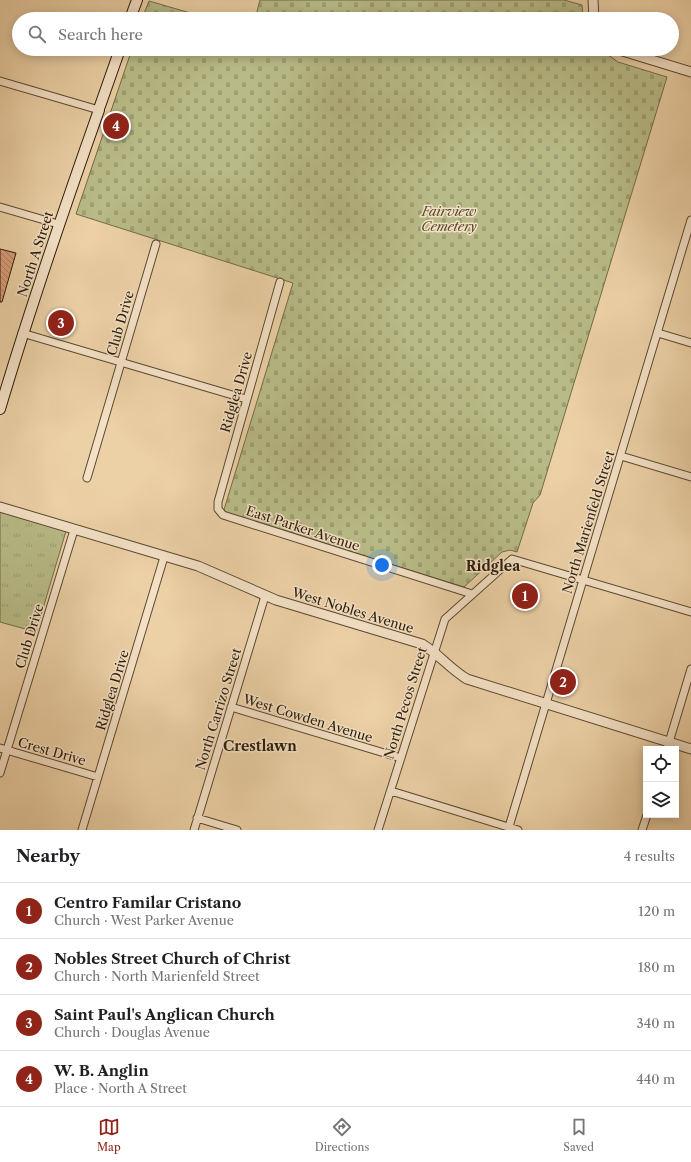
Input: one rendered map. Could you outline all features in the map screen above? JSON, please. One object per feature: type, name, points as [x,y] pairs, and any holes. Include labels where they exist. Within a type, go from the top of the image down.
[{"type":"main road","points":[[133,12],[137,0]]},
{"type":"main road","name":"North A Street","points":[[0,409],[22,333],[58,224],[118,56]]},
{"type":"street","points":[[593,0],[594,12]]},
{"type":"street","points":[[639,56],[691,72]]},
{"type":"street","points":[[0,81],[99,108]]},
{"type":"street","points":[[0,207],[58,224]]},
{"type":"street","name":"North Marienfeld Street","points":[[508,829],[691,220]]},
{"type":"street","name":"Club Drive","points":[[87,478],[156,244]]},
{"type":"street","name":"Ridglea Drive","points":[[218,509],[218,502],[246,399],[280,282]]},
{"type":"street","points":[[22,333],[246,399]]},
{"type":"street","points":[[658,333],[691,343]]},
{"type":"street","points":[[621,456],[691,477]]},
{"type":"street","name":"West Nobles Avenue","points":[[0,507],[198,566],[265,596],[422,644],[435,652],[452,669],[467,679],[668,745],[691,749]]},
{"type":"street","name":"East Parker Avenue","points":[[218,509],[223,515],[472,594]]},
{"type":"street","name":"Club Drive","points":[[0,773],[3,749],[74,530]]},
{"type":"street","name":"Ridglea Drive","points":[[82,830],[164,557]]},
{"type":"street","points":[[472,594],[512,559],[691,612]]},
{"type":"street","name":"North Pecos Street","points":[[378,830],[445,619],[472,594]]},
{"type":"street","name":"North Carrizo Street","points":[[194,830],[265,596]]},
{"type":"street","points":[[668,745],[691,669]]},
{"type":"street","name":"West Cowden Avenue","points":[[231,707],[401,758]]},
{"type":"street","name":"Crest Drive","points":[[3,749],[98,777]]},
{"type":"street","points":[[391,791],[508,829],[518,830]]},
{"type":"street","points":[[197,818],[237,830]]},
{"type":"street","points":[[642,830],[646,818]]},
{"type":"green space","points":[[260,0],[564,0],[582,5],[582,12],[257,12]]},
{"type":"green space","points":[[149,1],[187,12],[145,12]]},
{"type":"green space","name":"Fairview Cemetery","points":[[130,56],[610,56],[618,62],[667,77],[540,495],[533,503],[517,552],[510,550],[502,552],[464,587],[223,513],[293,283],[76,214]]},
{"type":"green space","points":[[0,512],[66,531],[36,632],[0,622]]},
{"type":"building","points":[[0,249],[16,253],[2,302],[0,302]]},
{"type":"building","points":[[53,312],[73,318],[69,333],[49,327]]},
{"type":"place","name":"W. B. Anglin","points":[[116,126]]},
{"type":"place","name":"Saint Paul's Anglican Church","points":[[61,323]]},
{"type":"place","name":"Centro Familar Cristano","points":[[525,596]]},
{"type":"place","name":"Nobles Street Church of Christ","points":[[563,682]]},
{"type":"district","name":"Ridglea","points":[[493,566]]},
{"type":"district","name":"Crestlawn","points":[[260,746]]}]
